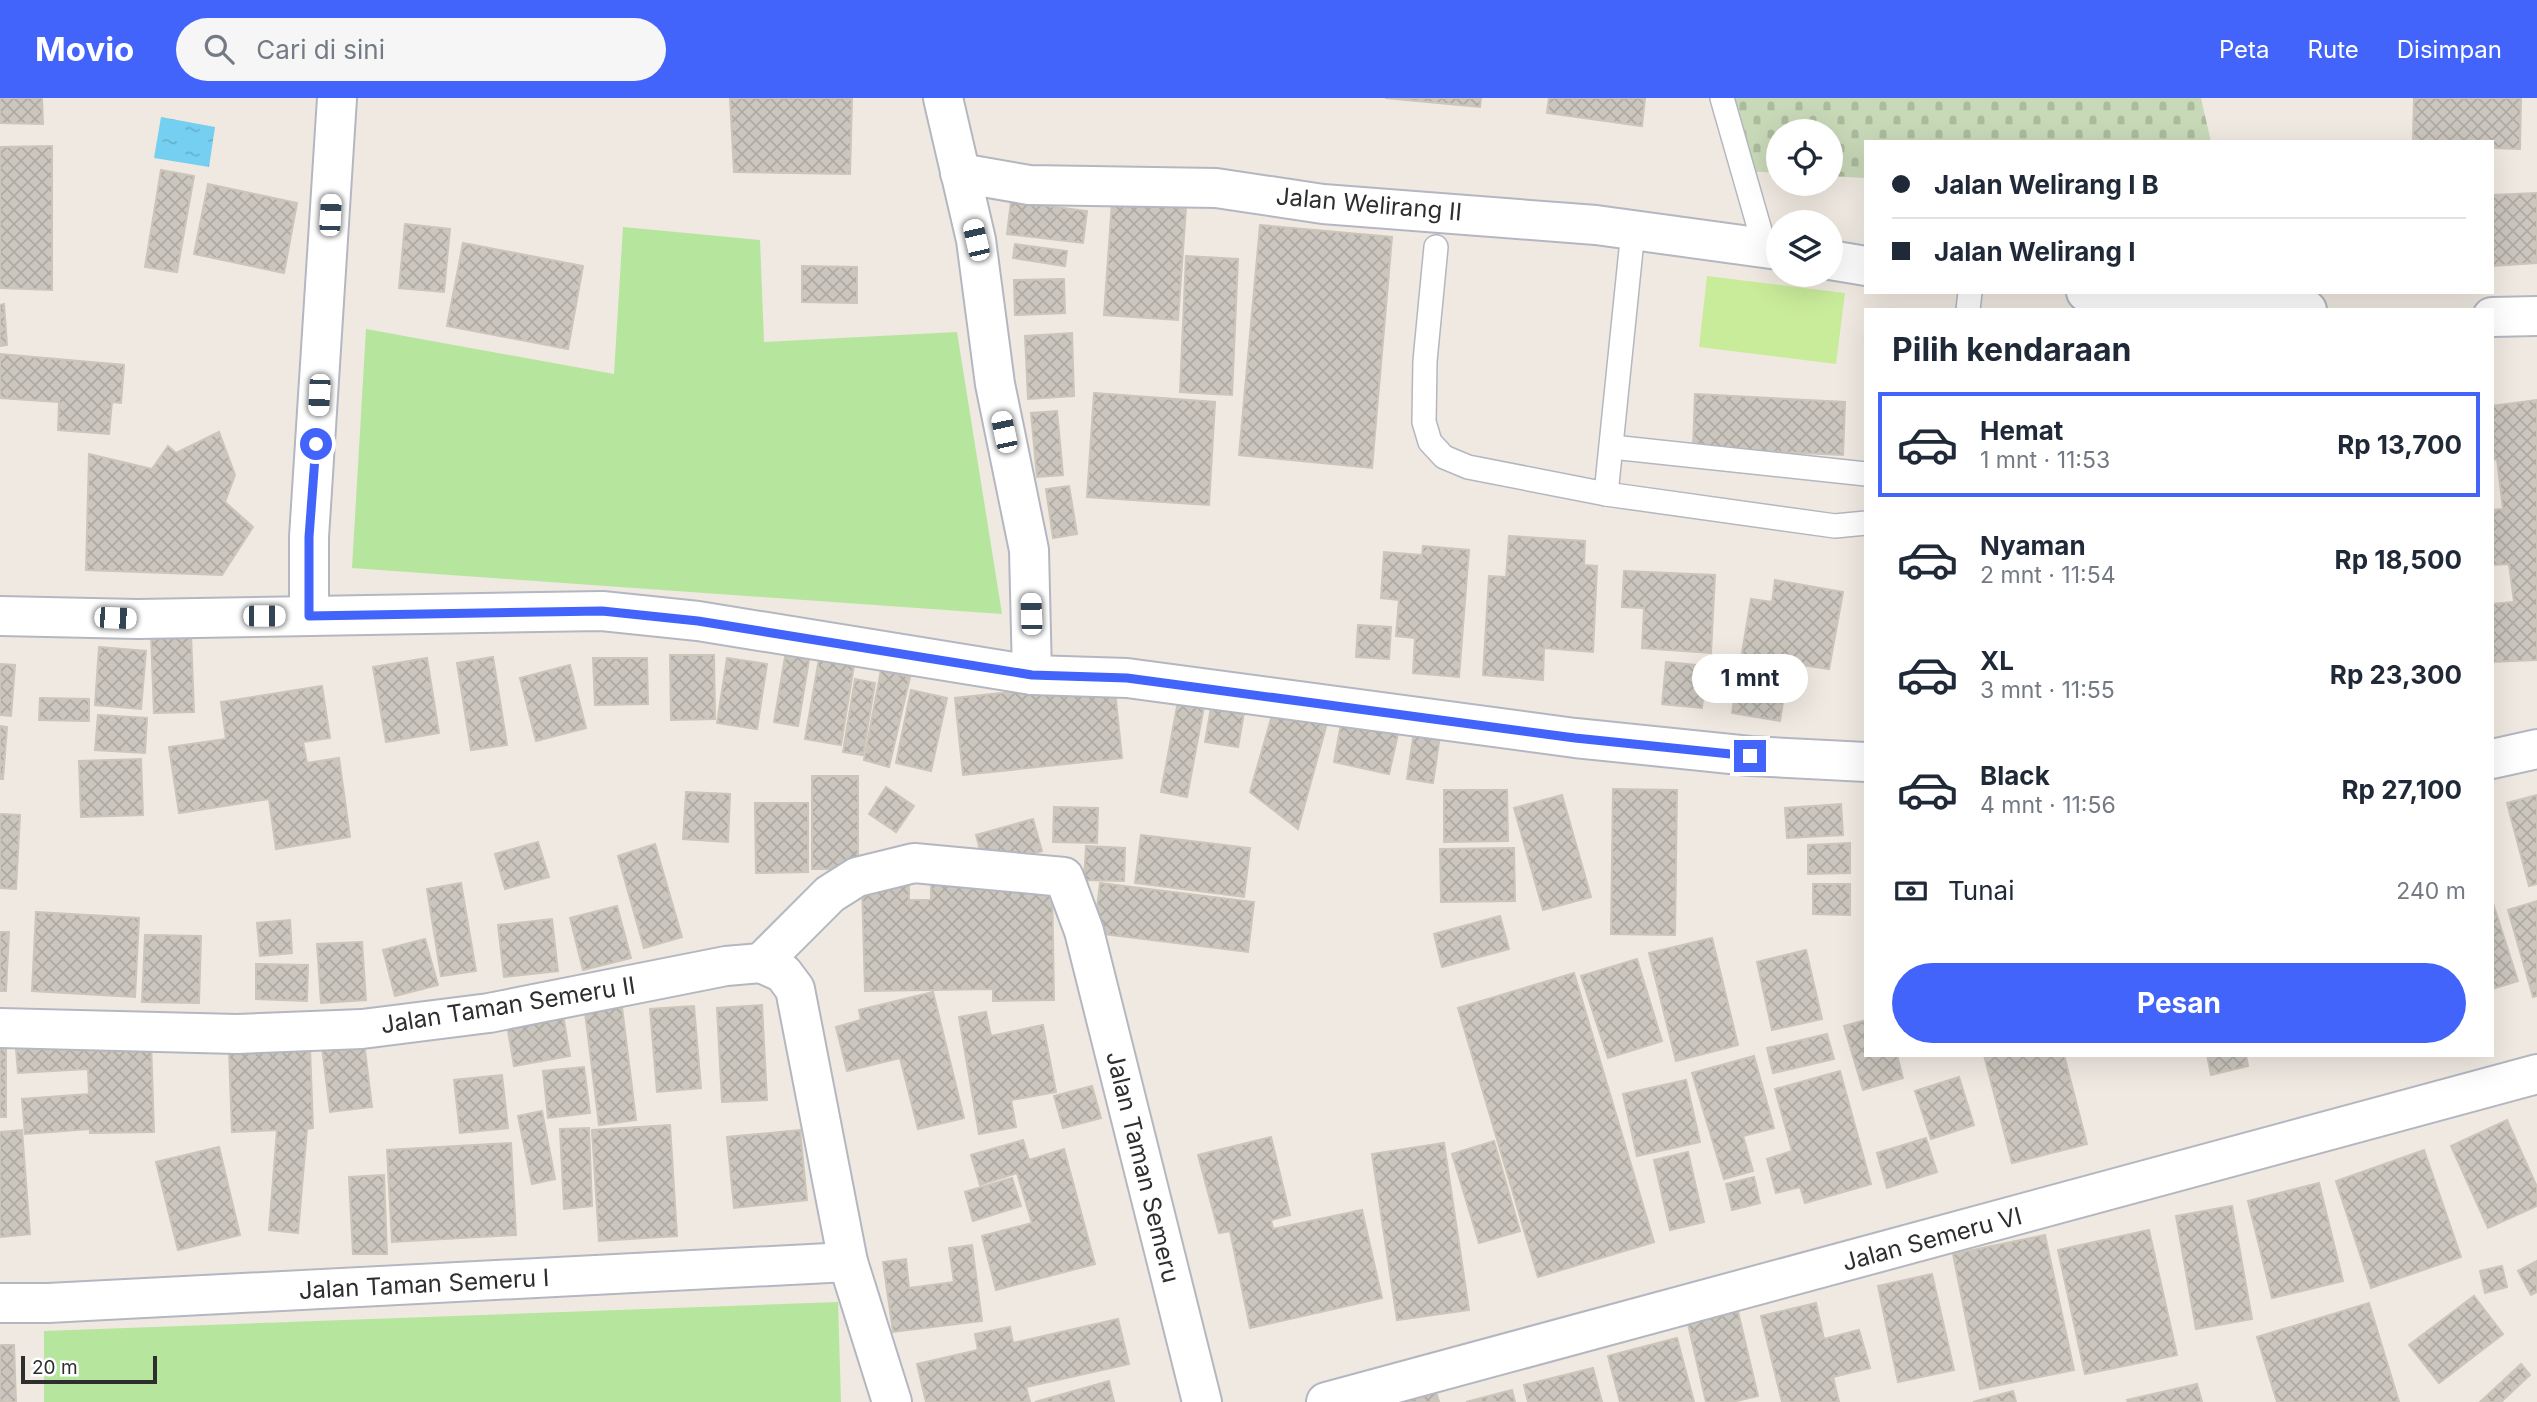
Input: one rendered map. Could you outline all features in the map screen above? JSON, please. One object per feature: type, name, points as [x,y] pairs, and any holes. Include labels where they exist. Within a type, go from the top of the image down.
[{"type":"street","points":[[309,616],[309,537],[337,98]]},
{"type":"street","points":[[943,98],[976,240],[995,384],[1029,550],[1032,675]]},
{"type":"street","name":"Jalan Welirang II","points":[[960,173],[1029,185],[1216,188],[1323,204],[1513,216],[1766,248]]},
{"type":"street","points":[[1843,262],[1864,266]]},
{"type":"street","points":[[2102,294],[2199,306],[2253,308]]},
{"type":"street","points":[[2494,317],[2537,316]]},
{"type":"street","points":[[0,616],[138,619],[602,611],[698,621],[1032,675],[1127,678],[1575,738],[1750,756],[1864,762]]},
{"type":"street","points":[[2494,759],[2537,749]]},
{"type":"street","name":"Jalan Taman Semeru","points":[[761,963],[830,894],[857,877],[915,863],[1064,877],[1084,932],[1202,1402]]},
{"type":"street","points":[[761,963],[783,973],[795,989],[848,1262],[892,1402]]},
{"type":"street","name":"Jalan Taman Semeru II","points":[[0,1028],[237,1034],[362,1029],[489,1013],[726,966],[761,963]]},
{"type":"street","name":"Jalan Semeru VI","points":[[1326,1402],[2537,1074]]},
{"type":"street","name":"Jalan Taman Semeru I","points":[[0,1303],[48,1303],[848,1262]]},
{"type":"lane","points":[[1722,98],[1766,231]]},
{"type":"lane","points":[[1606,494],[1633,230]]},
{"type":"lane","points":[[1436,247],[1425,361],[1424,422],[1430,442],[1444,457],[1468,467],[1606,494],[1835,526],[1864,523]]},
{"type":"lane","points":[[1612,447],[1864,474]]},
{"type":"green space","points":[[1732,98],[2201,98],[2211,140],[1864,140],[1864,178],[1843,177],[1843,119],[1766,119],[1766,172],[1748,171]]},
{"type":"green space","points":[[623,227],[760,240],[764,342],[957,332],[1002,614],[352,568],[366,329],[614,374]]},
{"type":"green space","points":[[1707,276],[1766,283],[1766,287],[1796,287],[1845,293],[1836,364],[1699,347]]},
{"type":"green space","points":[[838,1302],[841,1402],[44,1402],[44,1331]]},
{"type":"water","points":[[161,117],[215,127],[209,167],[154,158]]},
{"type":"building","points":[[0,98],[42,98],[43,124],[0,123]]},
{"type":"building","points":[[730,98],[852,98],[850,174],[734,172]]},
{"type":"building","points":[[1385,98],[1481,98],[1480,107]]},
{"type":"building","points":[[1549,98],[1645,98],[1642,126],[1547,113]]},
{"type":"building","points":[[2414,98],[2521,98],[2520,149],[2494,148],[2494,140],[2413,140]]},
{"type":"building","points":[[52,146],[52,290],[0,288],[0,147]]},
{"type":"building","points":[[161,170],[194,176],[177,272],[145,267]]},
{"type":"building","points":[[208,184],[297,203],[284,273],[194,254]]},
{"type":"building","points":[[2537,193],[2537,263],[2494,266],[2494,195]]},
{"type":"building","points":[[1011,201],[1087,211],[1083,243],[1007,234]]},
{"type":"building","points":[[1112,202],[1186,208],[1178,320],[1104,315]]},
{"type":"building","points":[[405,224],[450,229],[444,292],[399,288]]},
{"type":"building","points":[[1260,225],[1392,237],[1372,468],[1239,455]]},
{"type":"building","points":[[463,243],[583,266],[568,349],[447,326]]},
{"type":"building","points":[[1015,244],[1067,251],[1065,266],[1013,258]]},
{"type":"building","points":[[1186,256],[1238,259],[1232,395],[1180,392]]},
{"type":"building","points":[[802,266],[857,267],[857,303],[802,302]]},
{"type":"building","points":[[1064,279],[1065,313],[1015,315],[1014,280]]},
{"type":"building","points":[[4,304],[7,345],[0,346],[0,305]]},
{"type":"building","points":[[1072,333],[1074,396],[1028,399],[1025,336]]},
{"type":"building","points":[[0,354],[124,365],[121,403],[112,402],[109,434],[58,430],[59,402],[0,398]]},
{"type":"building","points":[[1094,393],[1215,402],[1209,505],[1087,497]]},
{"type":"building","points":[[1695,394],[1845,402],[1843,455],[1693,448]]},
{"type":"building","points":[[2537,400],[2537,660],[2494,662],[2494,604],[2514,602],[2509,564],[2494,565],[2494,510],[2503,509],[2497,459],[2494,460],[2494,406]]},
{"type":"building","points":[[1057,411],[1063,475],[1037,477],[1031,413]]},
{"type":"building","points":[[219,432],[235,475],[225,502],[253,527],[222,575],[86,570],[89,454],[152,469],[168,446],[176,453]]},
{"type":"building","points":[[1069,486],[1077,534],[1053,538],[1046,489]]},
{"type":"building","points":[[1509,536],[1585,541],[1584,565],[1597,566],[1593,652],[1544,648],[1543,680],[1483,675],[1489,576],[1506,577]]},
{"type":"building","points":[[1423,546],[1469,550],[1459,677],[1413,673],[1415,638],[1396,636],[1399,600],[1381,598],[1384,552],[1422,555]]},
{"type":"building","points":[[1624,571],[1715,575],[1711,653],[1642,648],[1644,608],[1622,607]]},
{"type":"building","points":[[1775,580],[1843,592],[1829,669],[1789,663],[1780,721],[1732,713],[1751,599],[1772,602]]},
{"type":"building","points":[[1358,625],[1391,627],[1389,659],[1356,657]]},
{"type":"building","points":[[191,634],[194,712],[154,713],[151,635]]},
{"type":"building","points":[[99,647],[146,651],[141,709],[95,705]]},
{"type":"building","points":[[786,651],[810,654],[798,726],[774,722]]},
{"type":"building","points":[[820,653],[855,659],[841,745],[805,739]]},
{"type":"building","points":[[670,655],[714,655],[715,719],[671,720]]},
{"type":"building","points":[[493,657],[507,745],[471,750],[457,663]]},
{"type":"building","points":[[427,658],[439,733],[386,742],[373,667]]},
{"type":"building","points":[[593,658],[647,658],[648,704],[595,705]]},
{"type":"building","points":[[727,658],[767,664],[757,729],[717,723]]},
{"type":"building","points":[[1666,662],[1706,666],[1702,708],[1662,704]]},
{"type":"building","points":[[0,664],[15,665],[11,716],[0,715]]},
{"type":"building","points":[[570,665],[586,728],[536,741],[520,678]]},
{"type":"building","points":[[881,670],[910,677],[889,767],[864,760]]},
{"type":"building","points":[[855,679],[875,683],[863,755],[843,752]]},
{"type":"building","points":[[1114,681],[1122,758],[963,775],[955,698]]},
{"type":"building","points":[[322,686],[330,738],[303,742],[307,763],[339,758],[350,837],[276,849],[269,799],[179,813],[169,747],[226,739],[221,702]]},
{"type":"building","points":[[911,690],[947,698],[931,771],[896,763]]},
{"type":"building","points":[[1179,696],[1205,701],[1187,797],[1161,792]]},
{"type":"building","points":[[1213,696],[1246,701],[1238,747],[1205,742]]},
{"type":"building","points":[[40,698],[89,699],[89,721],[39,720]]},
{"type":"building","points":[[1275,705],[1329,716],[1298,829],[1250,792]]},
{"type":"building","points":[[1343,713],[1400,725],[1389,774],[1334,762]]},
{"type":"building","points":[[98,715],[147,718],[145,753],[95,750]]},
{"type":"building","points":[[1416,718],[1442,722],[1433,783],[1407,779]]},
{"type":"building","points":[[0,726],[7,727],[3,779],[0,779]]},
{"type":"building","points":[[141,759],[143,815],[81,817],[79,761]]},
{"type":"building","points":[[812,776],[858,776],[858,869],[812,869]]},
{"type":"building","points":[[886,787],[914,806],[896,832],[869,814]]},
{"type":"building","points":[[1613,789],[1677,790],[1675,935],[1611,934]]},
{"type":"building","points":[[1444,790],[1507,790],[1508,841],[1444,842]]},
{"type":"building","points":[[686,792],[730,794],[728,842],[683,839]]},
{"type":"building","points":[[1562,795],[1591,897],[1543,910],[1514,808]]},
{"type":"building","points":[[2537,795],[2537,884],[2529,886],[2507,803]]},
{"type":"building","points":[[755,803],[808,803],[808,872],[756,873]]},
{"type":"building","points":[[1841,804],[1843,835],[1787,838],[1785,808]]},
{"type":"building","points":[[1054,807],[1098,808],[1097,843],[1053,842]]},
{"type":"building","points":[[0,814],[20,815],[16,889],[0,888]]},
{"type":"building","points":[[1033,819],[1042,851],[985,868],[976,835]]},
{"type":"building","points":[[1141,835],[1250,848],[1244,897],[1135,883]]},
{"type":"building","points":[[538,842],[549,877],[505,889],[495,854]]},
{"type":"building","points":[[1850,843],[1850,873],[1808,874],[1808,845]]},
{"type":"building","points":[[655,844],[682,937],[644,948],[618,856]]},
{"type":"building","points":[[1086,846],[1125,848],[1124,881],[1084,880]]},
{"type":"building","points":[[1514,848],[1515,901],[1441,902],[1440,849]]},
{"type":"building","points":[[1052,881],[1054,1000],[993,1001],[993,989],[865,991],[862,884],[909,883],[909,900],[931,900],[931,884]]},
{"type":"building","points":[[461,883],[476,971],[441,976],[427,889]]},
{"type":"building","points":[[1100,883],[1254,902],[1248,952],[1094,933]]},
{"type":"building","points":[[1813,884],[1850,884],[1850,915],[1813,914]]},
{"type":"building","points":[[2537,901],[2537,996],[2533,997],[2508,910]]},
{"type":"building","points":[[617,906],[631,958],[583,970],[570,918]]},
{"type":"building","points":[[2494,906],[2518,981],[2494,988]]},
{"type":"building","points":[[36,912],[139,918],[135,997],[32,991]]},
{"type":"building","points":[[1500,916],[1509,949],[1442,967],[1434,934]]},
{"type":"building","points":[[552,919],[558,971],[504,977],[498,925]]},
{"type":"building","points":[[290,920],[292,953],[260,956],[257,923]]},
{"type":"building","points":[[0,932],[9,932],[6,991],[0,991]]},
{"type":"building","points":[[145,935],[201,936],[199,1003],[142,1002]]},
{"type":"building","points":[[1712,938],[1738,1045],[1676,1061],[1649,953]]},
{"type":"building","points":[[425,939],[438,985],[395,996],[383,950]]},
{"type":"building","points":[[362,942],[366,1000],[321,1003],[317,944]]},
{"type":"building","points":[[1806,950],[1822,1019],[1772,1030],[1757,962]]},
{"type":"building","points":[[1637,959],[1662,1041],[1608,1058],[1581,976]]},
{"type":"building","points":[[256,964],[308,965],[307,1001],[256,999]]},
{"type":"building","points":[[1574,973],[1654,1242],[1538,1277],[1458,1008]]},
{"type":"building","points":[[933,992],[964,1118],[918,1129],[900,1058],[847,1071],[836,1027],[861,1020],[859,1010]]},
{"type":"building","points":[[621,999],[636,1120],[599,1125],[584,1004]]},
{"type":"building","points":[[762,1005],[767,1100],[722,1102],[717,1008]]},
{"type":"building","points":[[694,1006],[701,1088],[657,1092],[650,1009]]},
{"type":"building","points":[[986,1012],[991,1036],[1043,1025],[1056,1092],[1011,1100],[1016,1127],[979,1134],[959,1017]]},
{"type":"building","points":[[563,1015],[570,1056],[514,1066],[507,1025]]},
{"type":"building","points":[[1864,1021],[1864,1057],[1898,1057],[1903,1078],[1863,1090],[1844,1026]]},
{"type":"building","points":[[1827,1034],[1834,1059],[1773,1073],[1767,1048]]},
{"type":"building","points":[[151,1042],[154,1132],[90,1133],[90,1129],[25,1134],[22,1099],[89,1094],[88,1069],[18,1073],[16,1049]]},
{"type":"building","points":[[364,1042],[372,1107],[330,1112],[322,1047]]},
{"type":"building","points":[[0,1047],[6,1047],[6,1117],[0,1117]]},
{"type":"building","points":[[310,1048],[313,1128],[307,1129],[298,1233],[269,1230],[277,1130],[232,1132],[229,1051]]},
{"type":"building","points":[[1754,1056],[1774,1128],[1743,1136],[1753,1171],[1724,1179],[1692,1073]]},
{"type":"building","points":[[1985,1057],[2065,1057],[2087,1144],[2012,1163]]},
{"type":"building","points":[[2207,1057],[2246,1057],[2248,1066],[2211,1075]]},
{"type":"building","points":[[584,1067],[590,1113],[548,1118],[543,1071]]},
{"type":"building","points":[[1840,1071],[1871,1184],[1805,1203],[1800,1187],[1776,1193],[1767,1159],[1792,1151],[1775,1089]]},
{"type":"building","points":[[502,1075],[508,1128],[460,1133],[454,1080]]},
{"type":"building","points":[[1959,1077],[1974,1125],[1931,1139],[1915,1091]]},
{"type":"building","points":[[1686,1080],[1700,1142],[1637,1156],[1623,1094]]},
{"type":"building","points":[[1092,1086],[1101,1118],[1063,1128],[1054,1096]]},
{"type":"building","points":[[542,1111],[555,1179],[532,1184],[518,1116]]},
{"type":"building","points":[[2507,1120],[2537,1187],[2537,1206],[2488,1228],[2451,1146]]},
{"type":"building","points":[[670,1125],[677,1236],[599,1241],[592,1130]]},
{"type":"building","points":[[589,1128],[592,1206],[564,1209],[560,1129]]},
{"type":"building","points":[[22,1130],[30,1234],[0,1237],[0,1132]]},
{"type":"building","points":[[800,1130],[807,1200],[734,1208],[727,1137]]},
{"type":"building","points":[[1271,1137],[1290,1215],[1271,1220],[1273,1229],[1362,1210],[1382,1298],[1250,1328],[1230,1231],[1219,1233],[1198,1155]]},
{"type":"building","points":[[1926,1138],[1937,1172],[1887,1188],[1877,1153]]},
{"type":"building","points":[[1023,1140],[1029,1160],[1064,1149],[1095,1264],[996,1290],[982,1236],[1032,1223],[1017,1173],[980,1185],[971,1155]]},
{"type":"building","points":[[1494,1141],[1520,1231],[1479,1243],[1452,1154]]},
{"type":"building","points":[[511,1143],[516,1235],[392,1242],[387,1150]]},
{"type":"building","points":[[1444,1143],[1469,1310],[1397,1320],[1372,1154]]},
{"type":"building","points":[[219,1147],[240,1235],[178,1250],[156,1162]]},
{"type":"building","points":[[2424,1150],[2461,1257],[2371,1288],[2336,1181]]},
{"type":"building","points":[[1688,1152],[1704,1222],[1670,1230],[1654,1160]]},
{"type":"building","points":[[384,1175],[387,1254],[353,1254],[349,1177]]},
{"type":"building","points":[[1754,1177],[1760,1203],[1732,1210],[1726,1184]]},
{"type":"building","points":[[1012,1178],[1021,1206],[973,1221],[965,1192]]},
{"type":"building","points":[[2319,1183],[2343,1281],[2272,1298],[2248,1201]]},
{"type":"building","points":[[2232,1206],[2252,1319],[2196,1329],[2176,1216]]},
{"type":"building","points":[[2149,1230],[2177,1355],[2085,1374],[2058,1250]]},
{"type":"building","points":[[2045,1235],[2074,1370],[1980,1389],[1953,1254]]},
{"type":"building","points":[[972,1245],[982,1321],[893,1332],[883,1262],[906,1259],[909,1288],[954,1282],[949,1248]]},
{"type":"building","points":[[2537,1261],[2537,1292],[2531,1295],[2518,1271]]},
{"type":"building","points":[[2502,1266],[2507,1287],[2485,1293],[2480,1271]]},
{"type":"building","points":[[1932,1274],[1954,1370],[1898,1382],[1878,1286]]},
{"type":"building","points":[[2474,1296],[2503,1334],[2439,1383],[2409,1345]]},
{"type":"building","points":[[1735,1299],[1758,1396],[1732,1402],[1706,1402],[1685,1311]]},
{"type":"building","points":[[1816,1303],[1824,1339],[1859,1330],[1870,1368],[1833,1377],[1839,1402],[1782,1402],[1761,1316]]},
{"type":"building","points":[[2369,1303],[2399,1402],[2277,1402],[2257,1337]]},
{"type":"building","points":[[1118,1319],[1129,1364],[1026,1387],[1030,1402],[926,1402],[917,1364],[978,1350],[975,1334],[1010,1327],[1013,1343]]},
{"type":"building","points":[[1677,1338],[1694,1402],[1620,1402],[1608,1356]]},
{"type":"building","points":[[0,1345],[14,1345],[16,1402],[0,1402]]},
{"type":"building","points":[[2521,1364],[2530,1375],[2501,1402],[2480,1402]]},
{"type":"building","points":[[1593,1368],[1602,1402],[1528,1402],[1524,1385]]},
{"type":"building","points":[[1109,1381],[1114,1402],[1035,1402]]},
{"type":"building","points":[[2197,1384],[2202,1402],[2127,1400]]},
{"type":"building","points":[[1512,1390],[1515,1402],[1466,1402]]},
{"type":"building","points":[[2013,1391],[2016,1402],[1973,1402]]},
{"type":"building","points":[[1436,1392],[1439,1402],[1393,1402]]},
{"type":"route","points":[[316,444],[309,537],[309,616],[602,611],[698,621],[1032,675],[1127,678],[1575,738],[1750,756]]}]
